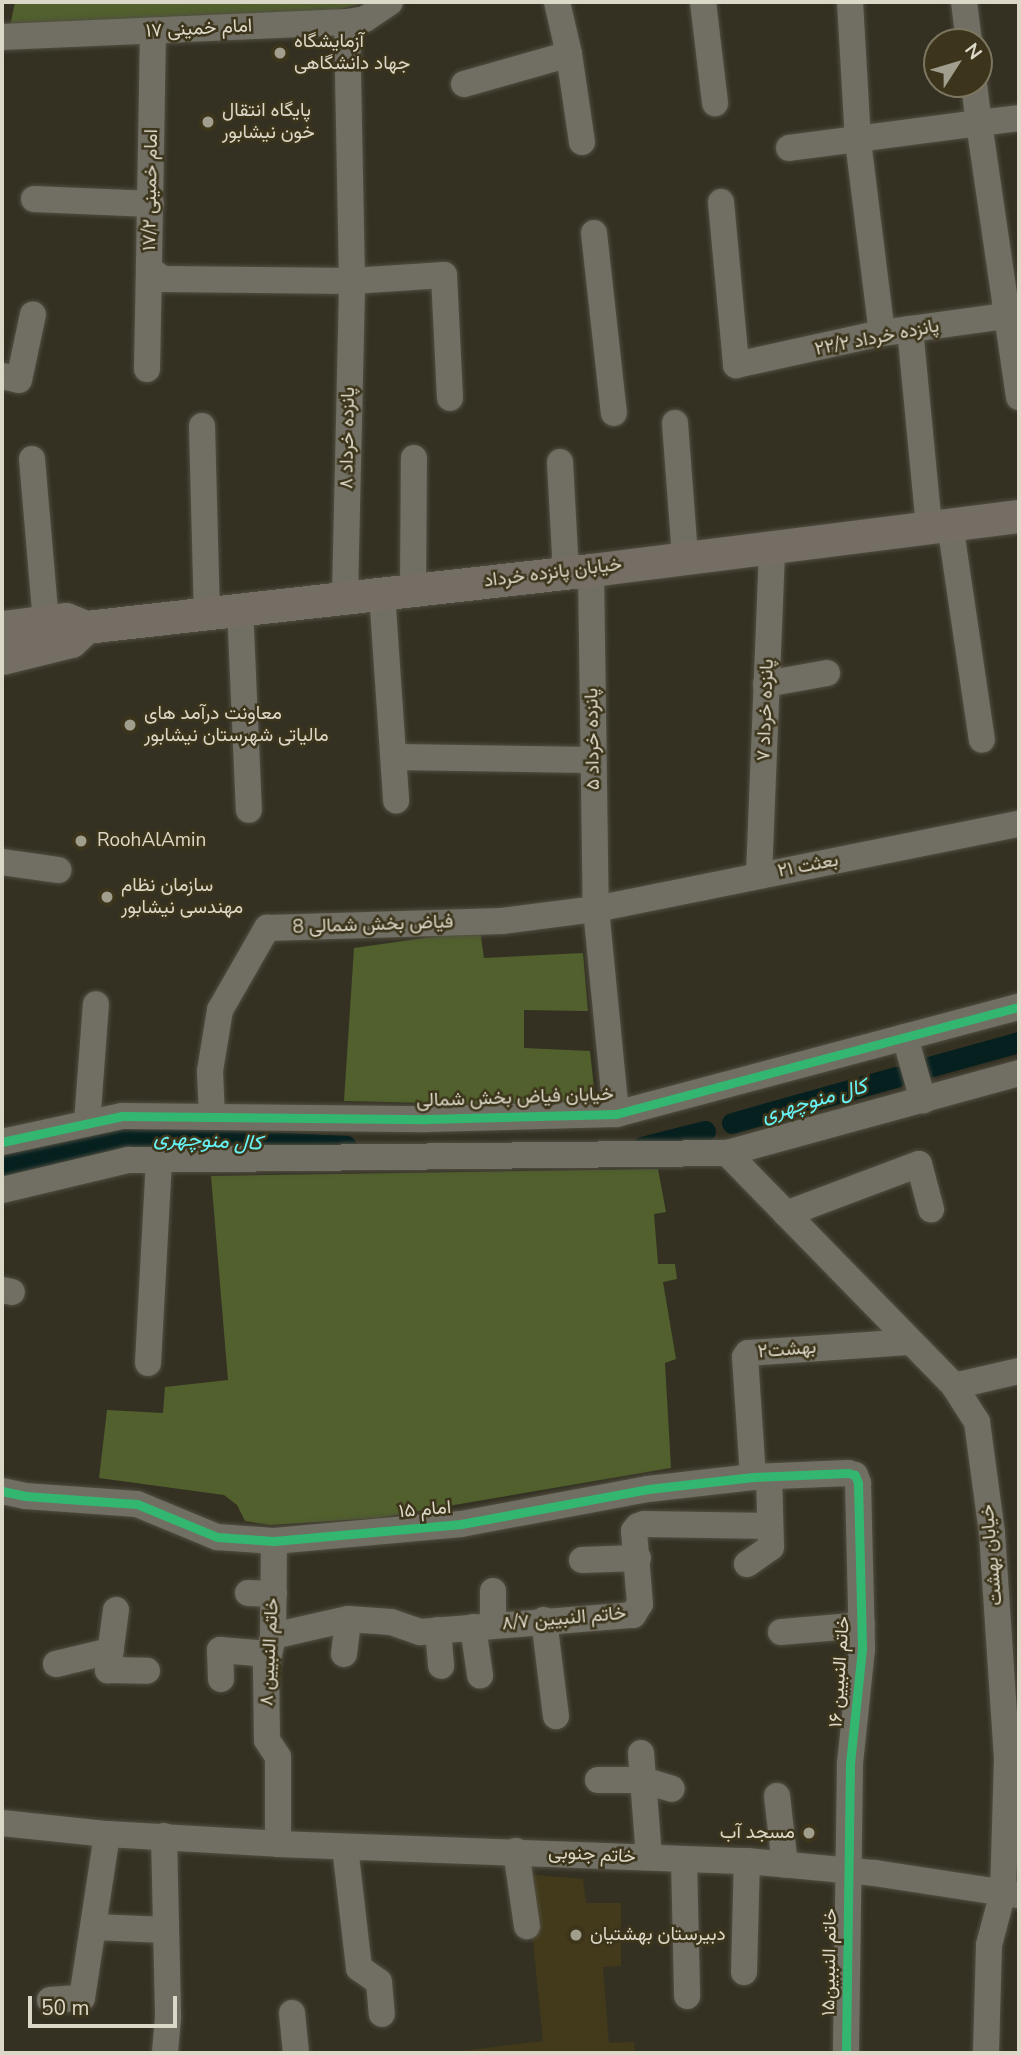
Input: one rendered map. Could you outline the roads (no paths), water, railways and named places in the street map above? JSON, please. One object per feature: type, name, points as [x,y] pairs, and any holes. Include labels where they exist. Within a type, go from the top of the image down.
[{"type":"main road","name":"خیابان پانزده خرداد","points":[[2,627],[66,620],[86,627],[240,607],[578,571],[1019,516]]},
{"type":"main road","name":"خیابان پانزده خرداد","points":[[2,658],[71,641],[86,627]]},
{"type":"street","name":"امام خمینی ۱۷","points":[[2,37],[347,22],[365,19],[390,2]]},
{"type":"street","points":[[558,2],[583,142]]},
{"type":"street","points":[[703,2],[715,103]]},
{"type":"street","points":[[850,2],[858,141],[882,333]]},
{"type":"street","points":[[964,2],[967,28]]},
{"type":"street","name":"پانزده خرداد ۸","points":[[345,596],[352,281],[347,22]]},
{"type":"street","name":"امام خمینی ۱۷/۲","points":[[153,31],[149,269],[163,279],[352,281],[444,275],[450,398]]},
{"type":"street","points":[[464,84],[569,54]]},
{"type":"street","points":[[976,98],[1013,315],[1019,397]]},
{"type":"street","points":[[789,148],[1019,118]]},
{"type":"street","points":[[34,199],[151,204]]},
{"type":"street","name":"پانزده خرداد ۲۲/۲","points":[[721,202],[736,365],[882,333],[1013,315]]},
{"type":"street","points":[[594,233],[614,413]]},
{"type":"street","points":[[147,369],[149,269]]},
{"type":"street","points":[[2,376],[19,380],[33,314]]},
{"type":"street","points":[[910,329],[940,525],[982,740]]},
{"type":"street","points":[[675,422],[685,557]]},
{"type":"street","points":[[202,426],[207,612]]},
{"type":"street","points":[[396,801],[394,757],[398,591],[414,458]]},
{"type":"street","points":[[32,459],[46,622]]},
{"type":"street","name":"پانزده خرداد ۵","points":[[560,462],[578,571],[593,760],[596,909],[616,1114]]},
{"type":"street","name":"پانزده خرداد ۷","points":[[759,875],[772,545]]},
{"type":"street","points":[[240,607],[249,810]]},
{"type":"street","points":[[766,684],[827,673]]},
{"type":"street","points":[[394,757],[593,760]]},
{"type":"street","name":"بعثت ۲۱","points":[[596,909],[1019,824]]},
{"type":"street","points":[[2,862],[58,870]]},
{"type":"street","name":"فیاض بخش شمالی 8","points":[[212,1117],[210,1071],[220,1010],[267,928],[502,921],[596,909]]},
{"type":"street","points":[[87,1124],[96,1004]]},
{"type":"street","name":"خیابان فیاض بخش شمالی","points":[[2,1142],[122,1116],[427,1119],[616,1114],[1019,1006]]},
{"type":"street","points":[[905,1037],[923,1100]]},
{"type":"street","points":[[2,1190],[128,1160],[727,1153],[1019,1073]]},
{"type":"street","points":[[425,1158],[427,1119]]},
{"type":"street","name":"خیابان بهشت","points":[[727,1153],[954,1386],[977,1422],[992,1533],[1013,1758],[1011,1894],[989,1945],[986,2053]]},
{"type":"street","points":[[148,1363],[159,1160]]},
{"type":"street","points":[[786,1214],[919,1164],[931,1209]]},
{"type":"street","name":"بهشت۲","points":[[761,1477],[745,1357],[748,1353],[910,1342]]},
{"type":"street","points":[[954,1386],[1019,1371]]},
{"type":"street","name":"امام ۱۵","points":[[2,1491],[25,1496],[137,1504],[217,1537],[274,1541],[461,1524],[648,1489],[761,1477],[848,1473],[855,1475]]},
{"type":"street","name":"خاتم النبیین ۱۶","points":[[849,1871],[850,1764],[862,1625],[858,1483],[855,1475]]},
{"type":"street","points":[[747,1564],[771,1547],[761,1477]]},
{"type":"street","name":"خاتم النبیین ۸/۷","points":[[221,1679],[220,1650],[273,1656],[360,1613],[420,1632],[633,1615],[640,1604],[634,1531],[644,1524],[770,1526]]},
{"type":"street","name":"خاتم النبیین ۸","points":[[274,1541],[261,1594],[273,1656],[267,1740],[288,1776],[278,1844]]},
{"type":"street","points":[[582,1560],[638,1558]]},
{"type":"street","points":[[480,1675],[483,1626],[494,1591]]},
{"type":"street","points":[[116,1610],[108,1670],[147,1671]]},
{"type":"street","points":[[344,1654],[360,1613]]},
{"type":"street","points":[[544,1620],[556,1716]]},
{"type":"street","points":[[780,1632],[862,1625]]},
{"type":"street","points":[[438,1630],[441,1666]]},
{"type":"street","points":[[56,1664],[110,1651]]},
{"type":"street","points":[[641,1753],[649,1857]]},
{"type":"street","points":[[598,1780],[643,1780],[672,1789]]},
{"type":"street","points":[[777,1796],[785,1865]]},
{"type":"street","name":"خاتم جنوبی","points":[[2,1823],[107,1834],[278,1844],[747,1861],[849,1871],[1011,1894]]},
{"type":"street","points":[[50,2000],[82,1998],[107,1834]]},
{"type":"street","points":[[164,1836],[168,2018],[164,2053]]},
{"type":"street","points":[[345,1847],[359,1968],[379,1982],[382,2014]]},
{"type":"street","points":[[516,1851],[527,1926]]},
{"type":"street","points":[[684,1859],[687,1996]]},
{"type":"street","points":[[744,1972],[747,1861]]},
{"type":"street","name":"خاتم النببین۱۵","points":[[846,2053],[849,1871]]},
{"type":"street","points":[[94,1927],[166,1930]]},
{"type":"street","points":[[292,2013],[296,2053]]},
{"type":"waterway","name":"کال منوچهری","points":[[925,1068],[1019,1042]]},
{"type":"waterway","name":"کال منوچهری","points":[[732,1123],[896,1077]]},
{"type":"waterway","name":"کال منوچهری","points":[[642,1147],[705,1131]]},
{"type":"waterway","name":"کال منوچهری","points":[[2,1166],[121,1136],[346,1146]]},
{"type":"place","name":"آزمایشگاه جهاد دانشگاهی","points":[[280,53]]},
{"type":"place","name":"پایگاه انتقال خون نیشابور","points":[[208,122]]},
{"type":"place","name":"معاونت درآمد های مالیاتی شهرستان نیشابور","points":[[130,725]]},
{"type":"place","name":"RoohAlAmin","points":[[81,841]]},
{"type":"place","name":"سازمان نظام مهندسی نیشابور","points":[[107,897]]},
{"type":"place","name":"مسجد آب","points":[[809,1833]]},
{"type":"place","name":"دبیرستان بهشتیان","points":[[576,1935]]}]
